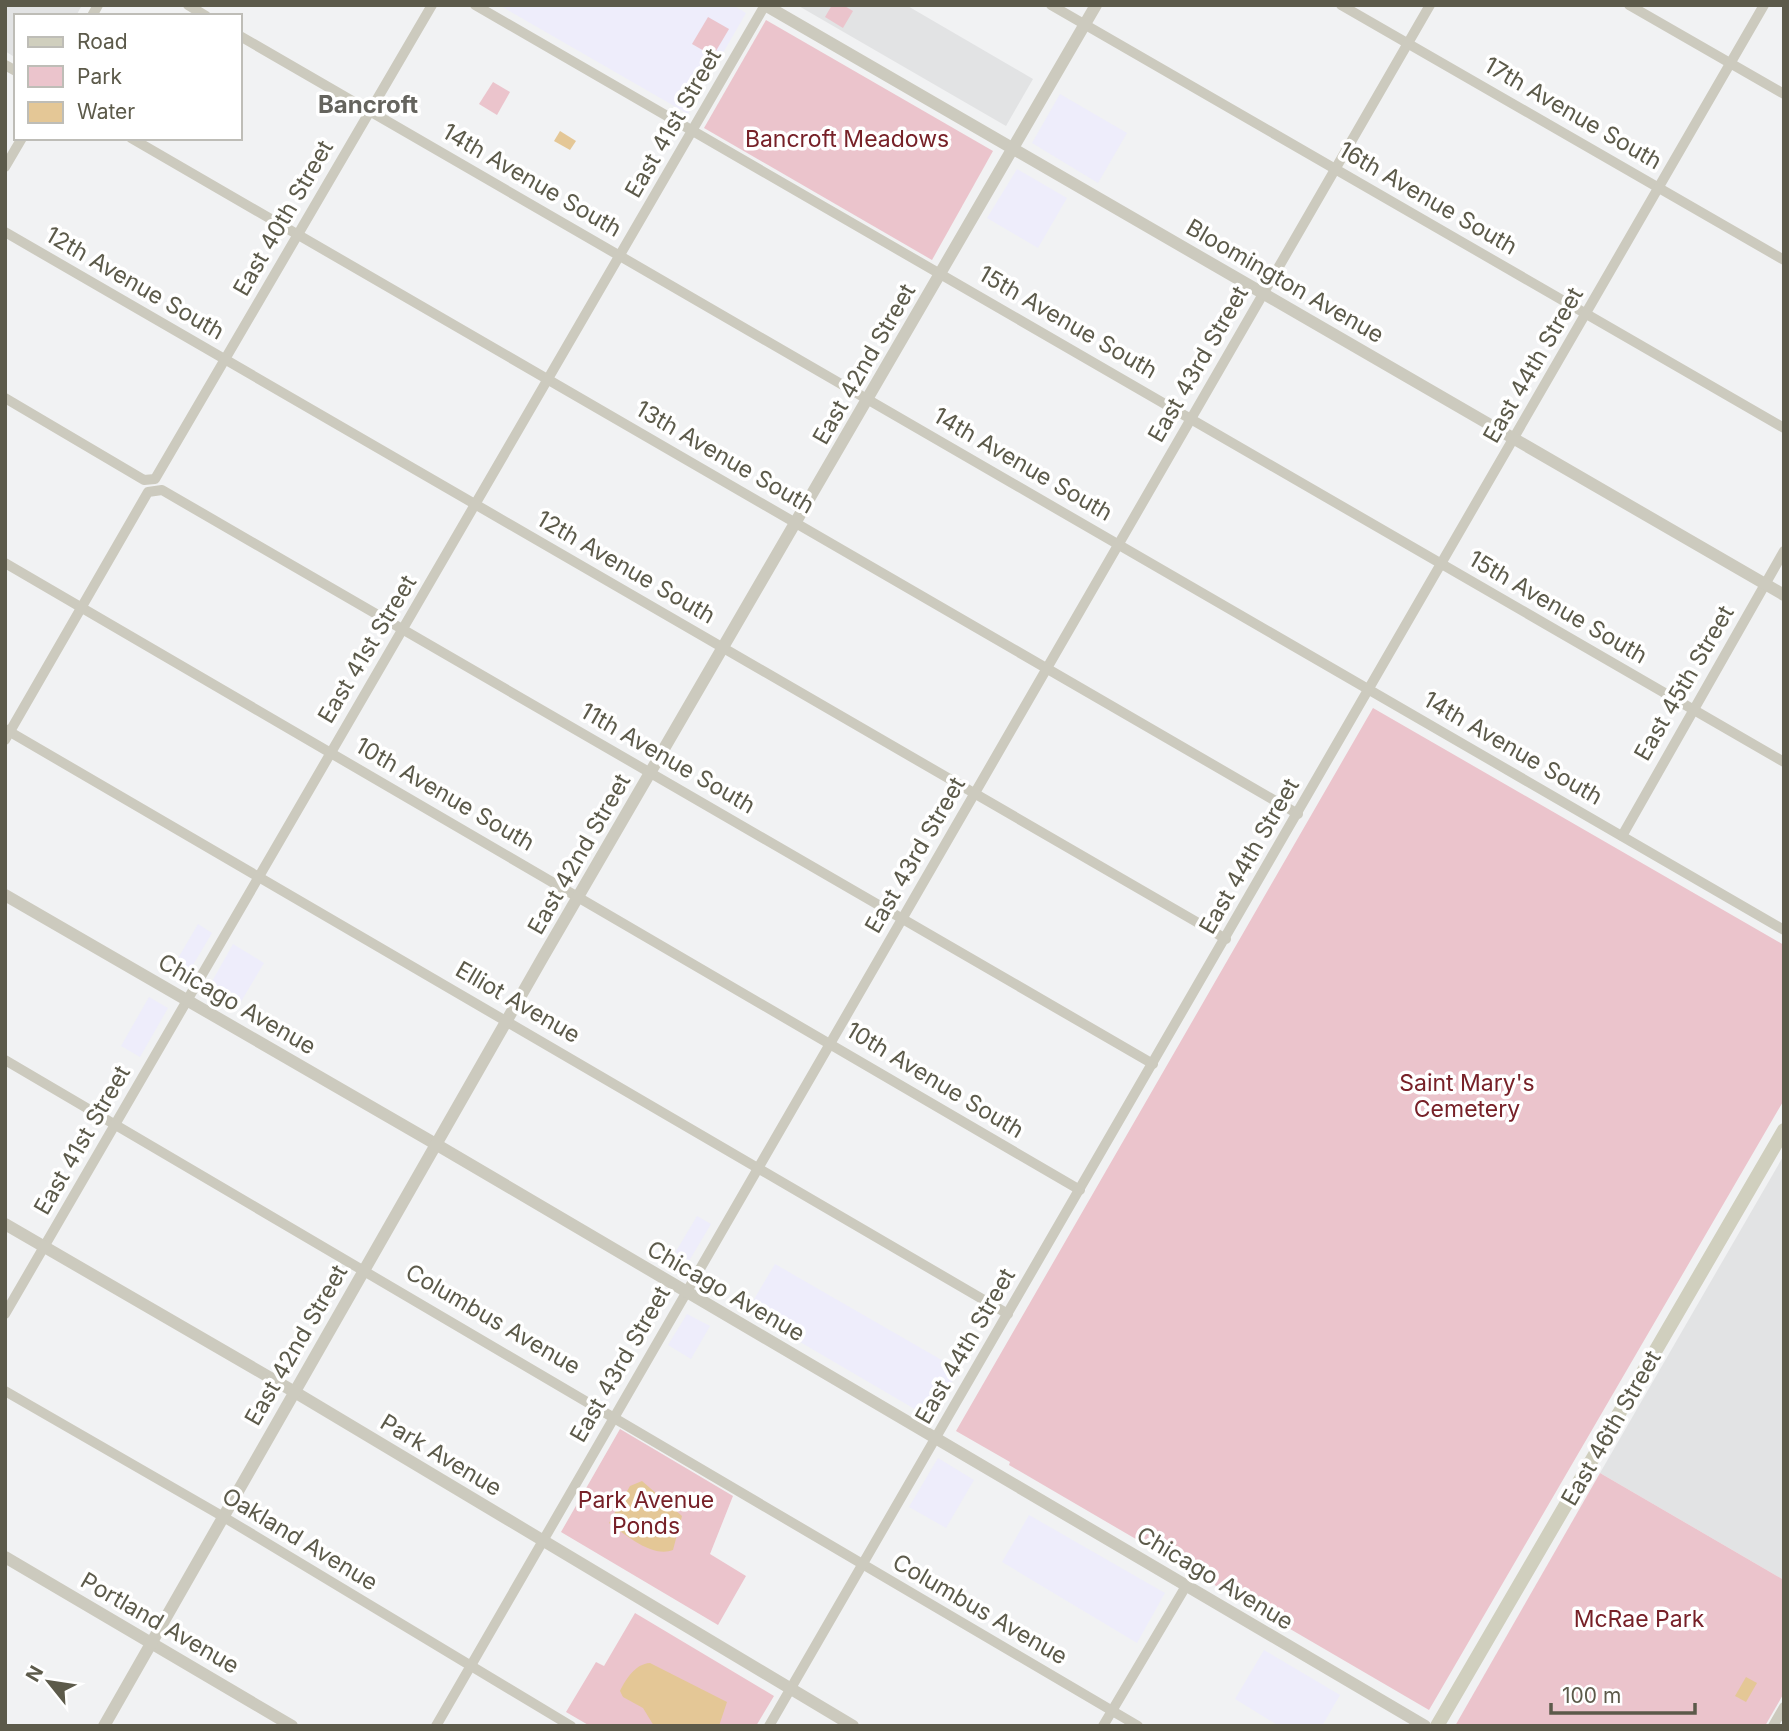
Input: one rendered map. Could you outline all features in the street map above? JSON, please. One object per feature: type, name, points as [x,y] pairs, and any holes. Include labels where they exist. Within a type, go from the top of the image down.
[{"type":"main road","name":"East 46th Street","points":[[1437,1726],[1784,1130]]},
{"type":"street","name":"East 40th Street","points":[[5,398],[144,480],[155,479],[432,5]]},
{"type":"street","name":"15th Avenue South","points":[[474,5],[1784,762]]},
{"type":"street","name":"East 41st Street","points":[[5,1314],[765,5]]},
{"type":"street","name":"Bloomington Avenue","points":[[765,5],[780,9],[1013,149],[1784,595]]},
{"type":"street","name":"16th Avenue South","points":[[1051,5],[1784,428]]},
{"type":"street","name":"East 42nd Street","points":[[104,1726],[293,1391],[1096,5]]},
{"type":"street","name":"17th Avenue South","points":[[1341,5],[1784,260]]},
{"type":"street","name":"East 43rd Street","points":[[436,1726],[1430,5]]},
{"type":"street","points":[[1629,5],[1784,94]]},
{"type":"street","name":"East 44th Street","points":[[769,1726],[1764,5]]},
{"type":"street","name":"14th Avenue South","points":[[242,37],[1784,930]]},
{"type":"street","points":[[5,167],[21,140]]},
{"type":"street","name":"13th Avenue South","points":[[134,140],[1298,814]]},
{"type":"street","name":"12th Avenue South","points":[[5,232],[1226,939]]},
{"type":"street","name":"11th Avenue South","points":[[81,607],[148,492],[162,490],[1153,1064]]},
{"type":"street","name":"East 45th Street","points":[[1622,836],[1784,551]]},
{"type":"street","name":"10th Avenue South","points":[[5,563],[1080,1190]]},
{"type":"street","points":[[7,733],[81,607]]},
{"type":"street","name":"Elliot Avenue","points":[[7,733],[508,1020],[1009,1314]]},
{"type":"street","name":"Chicago Avenue","points":[[5,895],[437,1145],[1425,1726]]},
{"type":"street","name":"Columbus Avenue","points":[[5,1060],[615,1415],[1138,1726]]},
{"type":"street","name":"Park Avenue","points":[[5,1224],[293,1391],[853,1726]]},
{"type":"street","name":"Oakland Avenue","points":[[5,1391],[222,1516],[571,1726]]},
{"type":"street","name":"Portland Avenue","points":[[5,1557],[292,1726]]},
{"type":"street","points":[[1103,1726],[1186,1586]]},
{"type":"street","points":[[1773,1726],[1784,1707]]},
{"type":"shaded area","points":[[5,5],[82,5],[77,14],[14,14],[14,57],[5,51]]},
{"type":"shaded area","points":[[499,5],[733,5],[746,13],[688,114]]},
{"type":"shaded area","points":[[797,5],[906,5],[1033,79],[1006,126]]},
{"type":"shaded area","points":[[1060,94],[1127,133],[1098,183],[1032,143]]},
{"type":"shaded area","points":[[1017,169],[1067,198],[1038,248],[987,218]]},
{"type":"shaded area","points":[[198,924],[212,933],[184,980],[170,972]]},
{"type":"shaded area","points":[[233,944],[264,963],[236,1010],[206,992]]},
{"type":"shaded area","points":[[149,997],[168,1008],[140,1057],[121,1046]]},
{"type":"shaded area","points":[[1784,1155],[1784,1580],[1600,1473]]},
{"type":"shaded area","points":[[697,1216],[711,1224],[683,1271],[669,1263]]},
{"type":"shaded area","points":[[775,1264],[959,1370],[930,1418],[747,1311]]},
{"type":"shaded area","points":[[687,1314],[710,1326],[691,1359],[668,1345]]},
{"type":"shaded area","points":[[938,1458],[974,1480],[946,1528],[909,1507]]},
{"type":"shaded area","points":[[1029,1515],[1165,1593],[1137,1643],[1002,1562]]},
{"type":"shaded area","points":[[1264,1650],[1340,1695],[1322,1726],[1279,1726],[1235,1699]]},
{"type":"green space","points":[[832,5],[843,5],[853,11],[843,28],[825,17]]},
{"type":"green space","points":[[708,17],[729,29],[713,56],[692,44]]},
{"type":"green space","name":"Bancroft Meadows","points":[[766,20],[993,151],[932,260],[704,128]]},
{"type":"green space","points":[[493,82],[510,92],[497,115],[479,104]]},
{"type":"green space","name":"Saint Mary's Cemetery","points":[[1373,708],[1784,945],[1784,1100],[1429,1710],[1009,1465],[1010,1462],[956,1431]]},
{"type":"green space","name":"Park Avenue Ponds","points":[[620,1429],[733,1496],[710,1554],[746,1576],[718,1625],[561,1532]]},
{"type":"green space","name":"McRae Park","points":[[1600,1473],[1784,1580],[1784,1693],[1765,1726],[1455,1726]]},
{"type":"green space","points":[[635,1613],[774,1696],[756,1726],[590,1726],[566,1712],[596,1662],[604,1666]]},
{"type":"water","points":[[560,131],[576,141],[570,150],[554,141]]},
{"type":"water","points":[[642,1481],[682,1516],[673,1550],[665,1552],[648,1548],[609,1523],[630,1486]]},
{"type":"water","points":[[650,1663],[727,1702],[719,1726],[654,1726],[643,1708],[623,1697],[620,1691],[635,1669]]},
{"type":"water","points":[[1746,1677],[1757,1683],[1746,1702],[1735,1696]]},
{"type":"district","name":"Bancroft","points":[[368,104]]}]
